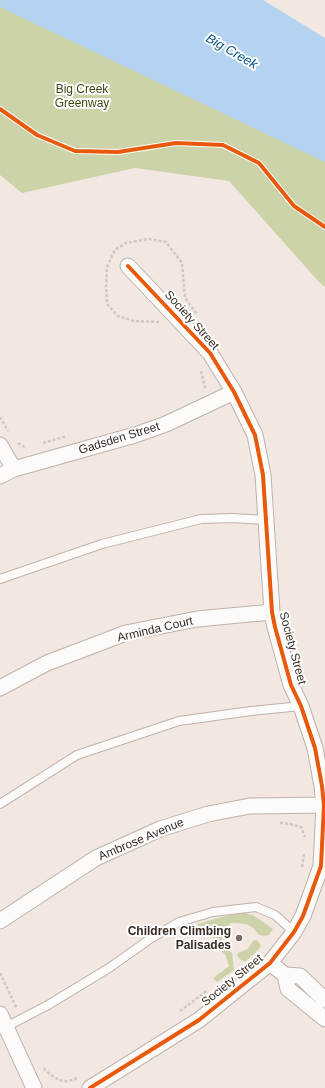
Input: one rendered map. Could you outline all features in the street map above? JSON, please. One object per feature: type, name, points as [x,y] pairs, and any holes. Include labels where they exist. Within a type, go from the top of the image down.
[{"type":"street","name":"Society Street","points":[[90,1088],[199,1020],[270,963],[294,932],[304,916],[321,866],[324,805],[322,786],[314,748],[301,706],[291,685],[272,612],[263,475],[255,435],[234,392],[210,353],[128,266]]},
{"type":"street","name":"Gadsden Street","points":[[0,476],[14,469],[135,435],[166,424],[234,392]]},
{"type":"street","points":[[0,445],[14,469]]},
{"type":"street","name":"Arminda Court","points":[[0,688],[47,663],[126,633],[197,619],[272,612]]},
{"type":"street","name":"Ambrose Avenue","points":[[0,921],[96,858],[160,829],[208,814],[250,806],[324,805]]},
{"type":"street","points":[[270,963],[285,975],[288,989],[323,1008]]},
{"type":"street","points":[[3,1021],[34,1088]]},
{"type":"lane","points":[[0,579],[102,544],[201,519],[232,518],[267,520]]},
{"type":"lane","points":[[0,804],[77,755],[179,721],[301,706]]},
{"type":"lane","points":[[3,1021],[22,1019],[48,1005],[179,922],[213,912],[256,907],[275,915],[294,932]]},
{"type":"path","points":[[278,823],[301,827],[305,836],[305,844]]},
{"type":"path","points":[[301,874],[304,852]]},
{"type":"path","points":[[0,973],[22,1019]]},
{"type":"path","points":[[178,1013],[210,989]]},
{"type":"path","points":[[42,1063],[45,1070],[57,1080],[71,1081],[77,1078]]},
{"type":"green space","name":"Big Creek Greenway","points":[[0,0],[325,99],[325,287],[229,181],[135,168],[22,193],[0,175]]},
{"type":"green space","points":[[244,913],[253,915],[273,929],[269,935],[261,936],[248,925],[231,923],[227,927],[222,938],[224,946],[232,953],[234,970],[217,982],[213,978],[229,966],[226,956],[206,928],[200,930],[197,924],[229,915]]},
{"type":"green space","points":[[255,940],[258,941],[261,946],[245,962],[241,960],[237,956],[238,953],[248,949]]},
{"type":"water","name":"Big Creek","points":[[0,0],[263,0],[325,38],[325,162],[0,7]]},
{"type":"cycle path","points":[[0,109],[37,135],[75,151],[118,152],[176,143],[223,145],[259,163],[294,206],[325,227]]},
{"type":"cycle path","points":[[90,1088],[199,1020],[270,963],[294,932],[303,916],[321,866],[324,805],[315,748],[301,706],[291,685],[272,612],[263,475],[255,435],[234,392],[210,353],[128,266]]},
{"type":"place","name":"Children Climbing Palisades","points":[[239,938]]}]
